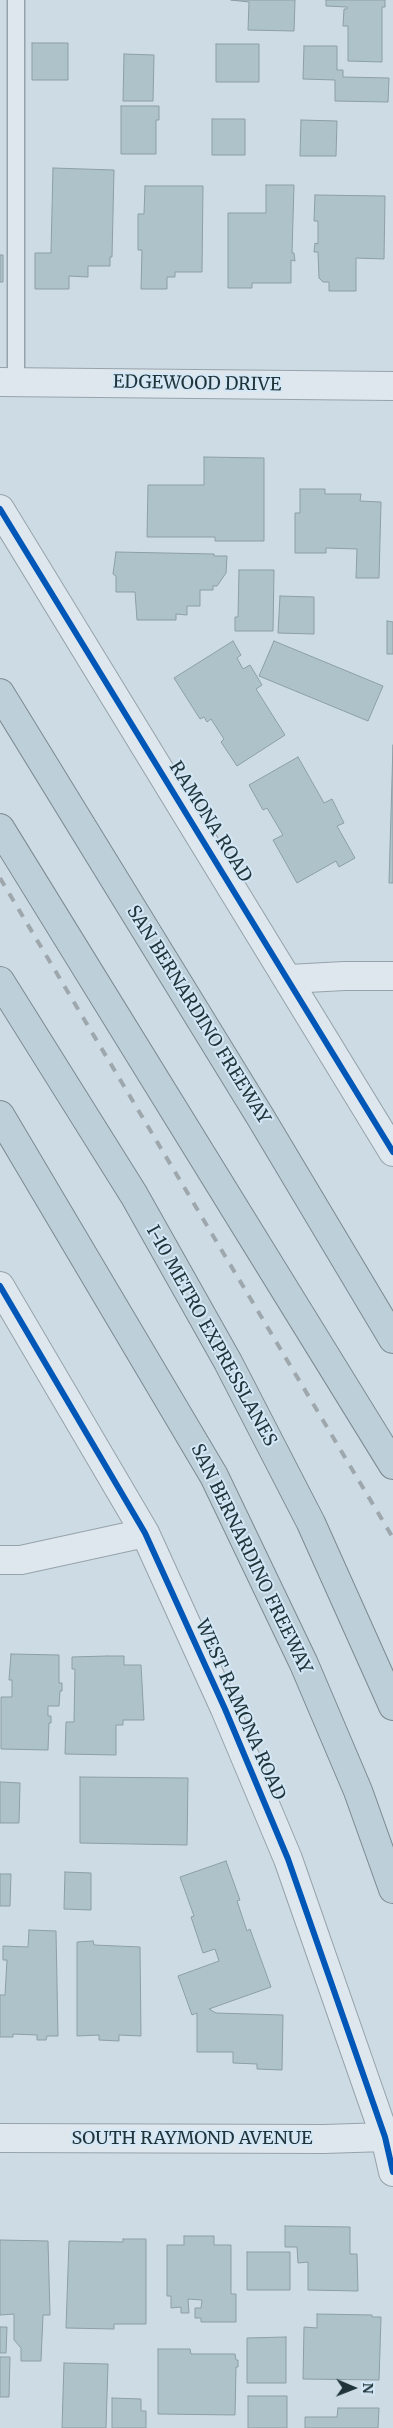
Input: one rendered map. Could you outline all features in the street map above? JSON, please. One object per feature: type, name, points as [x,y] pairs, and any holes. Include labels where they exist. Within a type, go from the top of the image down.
[{"type":"highway","name":"SAN BERNARDINO FREEWAY","points":[[0,694],[261,1118],[393,1339]]},
{"type":"highway","points":[[0,828],[393,1465]]},
{"type":"highway","name":"I-10 METRO EXPRESSLANES","points":[[0,981],[134,1194],[228,1362],[311,1522],[393,1706]]},
{"type":"highway","name":"SAN BERNARDINO FREEWAY","points":[[0,1115],[214,1476],[304,1664],[358,1791],[393,1888]]},
{"type":"street","name":"EDGEWOOD DRIVE","points":[[8,382],[393,386]]},
{"type":"street","name":"RAMONA ROAD","points":[[0,509],[393,1152]]},
{"type":"street","points":[[289,979],[393,976]]},
{"type":"street","name":"WEST RAMONA ROAD","points":[[0,1286],[145,1533],[225,1709],[288,1858],[385,2137],[393,2172]]},
{"type":"street","points":[[0,1560],[22,1560],[145,1533]]},
{"type":"street","name":"SOUTH RAYMOND AVENUE","points":[[0,2138],[324,2140],[385,2137]]},
{"type":"lane","points":[[8,382],[16,0]]},
{"type":"building","points":[[231,0],[295,0],[294,31],[248,30],[249,2]]},
{"type":"building","points":[[326,0],[385,0],[385,7],[382,7],[382,62],[348,61],[348,26],[343,26],[344,9],[347,9],[347,7],[326,6]]},
{"type":"building","points":[[32,43],[68,43],[68,80],[32,80]]},
{"type":"building","points":[[216,44],[259,44],[259,82],[216,82]]},
{"type":"building","points":[[304,46],[337,46],[337,70],[343,70],[343,77],[389,78],[388,102],[335,101],[335,80],[303,79]]},
{"type":"building","points":[[124,54],[154,55],[153,101],[123,101]]},
{"type":"building","points":[[121,106],[159,106],[159,120],[156,120],[156,154],[121,154]]},
{"type":"building","points":[[212,119],[245,119],[245,155],[212,155]]},
{"type":"building","points":[[301,120],[337,121],[336,156],[300,156]]},
{"type":"building","points":[[53,168],[114,170],[112,257],[110,257],[110,266],[88,266],[88,277],[69,276],[69,289],[35,289],[35,253],[51,253]]},
{"type":"building","points":[[266,185],[294,185],[292,253],[294,253],[295,261],[291,260],[291,283],[252,283],[252,288],[228,288],[228,213],[266,213]]},
{"type":"building","points":[[145,186],[203,186],[202,272],[175,272],[175,277],[167,277],[167,289],[141,289],[142,250],[138,250],[138,214],[144,214]]},
{"type":"building","points":[[315,195],[385,196],[384,259],[356,258],[356,291],[329,291],[329,282],[323,282],[319,278],[318,252],[314,252],[315,243],[318,244],[318,221],[314,221]]},
{"type":"building","points":[[0,255],[3,255],[3,282],[0,282]]},
{"type":"building","points":[[204,457],[264,458],[264,541],[215,541],[215,537],[147,537],[148,485],[204,485]]},
{"type":"building","points":[[300,489],[325,489],[325,494],[361,494],[360,501],[381,502],[379,578],[356,578],[357,549],[326,548],[326,553],[295,553],[295,513],[300,513]]},
{"type":"building","points":[[116,552],[214,554],[214,556],[227,556],[226,573],[217,586],[213,586],[213,590],[200,590],[200,606],[187,606],[187,615],[176,614],[176,620],[137,620],[135,592],[116,592],[116,576],[113,574]]},
{"type":"building","points":[[239,570],[274,570],[273,631],[235,631],[235,617],[238,617]]},
{"type":"building","points":[[280,596],[314,597],[314,634],[278,633]]},
{"type":"building","points":[[387,621],[393,622],[393,654],[387,654]]},
{"type":"building","points":[[233,641],[241,655],[237,658],[243,669],[250,665],[262,685],[256,689],[285,735],[237,766],[221,742],[224,739],[211,719],[207,722],[204,717],[200,719],[174,678]]},
{"type":"building","points":[[274,641],[383,686],[368,721],[259,676]]},
{"type":"building","points":[[393,745],[393,883],[389,883]]},
{"type":"building","points":[[298,757],[324,803],[332,799],[344,823],[337,826],[355,858],[339,867],[336,861],[297,883],[273,840],[283,835],[267,808],[263,810],[249,785]]},
{"type":"building","points":[[11,1654],[59,1655],[59,1683],[62,1683],[62,1691],[60,1691],[59,1706],[48,1706],[48,1716],[51,1716],[51,1723],[49,1723],[48,1750],[1,1749],[1,1697],[12,1697],[12,1680],[9,1680]]},
{"type":"building","points":[[124,1656],[124,1665],[141,1665],[144,1720],[123,1720],[123,1725],[116,1725],[116,1755],[65,1754],[66,1722],[74,1722],[75,1669],[72,1669],[72,1657]]},
{"type":"building","points":[[80,1777],[188,1778],[187,1845],[80,1843]]},
{"type":"building","points":[[0,1782],[20,1783],[19,1823],[0,1823]]},
{"type":"building","points":[[226,1861],[240,1900],[237,1901],[247,1931],[250,1929],[271,1987],[209,2009],[216,2013],[283,2015],[282,2070],[257,2069],[257,2064],[233,2063],[233,2052],[197,2052],[197,2013],[192,2015],[178,1976],[219,1961],[215,1949],[203,1953],[191,1917],[194,1916],[180,1877]]},
{"type":"building","points":[[65,1872],[91,1873],[91,1910],[64,1909]]},
{"type":"building","points":[[0,1874],[11,1874],[10,1906],[0,1906]]},
{"type":"building","points":[[29,1930],[56,1931],[58,2036],[47,2036],[46,2040],[37,2040],[37,2035],[13,2034],[13,2037],[0,2037],[0,1995],[5,1995],[7,1960],[3,1960],[3,1946],[28,1947]]},
{"type":"building","points":[[93,1941],[94,1945],[140,1947],[141,2036],[119,2035],[119,2041],[99,2040],[99,2035],[77,2036],[77,1942]]},
{"type":"building","points":[[285,2226],[350,2227],[350,2254],[357,2254],[358,2291],[308,2290],[308,2262],[298,2263],[297,2247],[285,2247]]},
{"type":"building","points":[[184,2236],[214,2236],[214,2245],[231,2245],[231,2294],[236,2294],[236,2322],[201,2322],[201,2318],[195,2318],[195,2308],[201,2308],[202,2300],[188,2299],[189,2313],[181,2313],[181,2307],[171,2308],[171,2296],[167,2296],[167,2245],[184,2245]]},
{"type":"building","points":[[123,2239],[146,2239],[146,2324],[114,2324],[114,2329],[66,2328],[69,2241],[123,2242]]},
{"type":"building","points":[[0,2240],[48,2241],[50,2315],[43,2315],[41,2361],[21,2361],[21,2348],[14,2340],[14,2314],[0,2315]]},
{"type":"building","points":[[247,2252],[290,2252],[290,2290],[247,2290]]},
{"type":"building","points":[[317,2314],[372,2315],[372,2317],[381,2317],[379,2380],[303,2379],[304,2327],[317,2328]]},
{"type":"building","points":[[0,2327],[7,2327],[6,2353],[0,2353]]},
{"type":"building","points":[[286,2337],[286,2383],[247,2383],[247,2338]]},
{"type":"building","points":[[158,2349],[190,2349],[191,2354],[235,2354],[236,2360],[238,2360],[238,2367],[236,2367],[235,2415],[158,2414]]},
{"type":"building","points":[[0,2357],[10,2357],[9,2397],[0,2397]]},
{"type":"building","points":[[64,2363],[108,2364],[106,2428],[62,2428]]},
{"type":"building","points":[[248,2396],[287,2396],[287,2428],[248,2428]]},
{"type":"building","points":[[112,2398],[141,2399],[141,2411],[146,2411],[146,2428],[112,2428]]},
{"type":"building","points":[[338,2408],[379,2408],[378,2428],[305,2428],[305,2417],[337,2417]]},
{"type":"railway","points":[[0,878],[393,1538]]},
{"type":"cycle path","points":[[0,509],[393,1152]]},
{"type":"cycle path","points":[[0,1286],[145,1533],[225,1709],[288,1859],[385,2137],[393,2172]]}]
